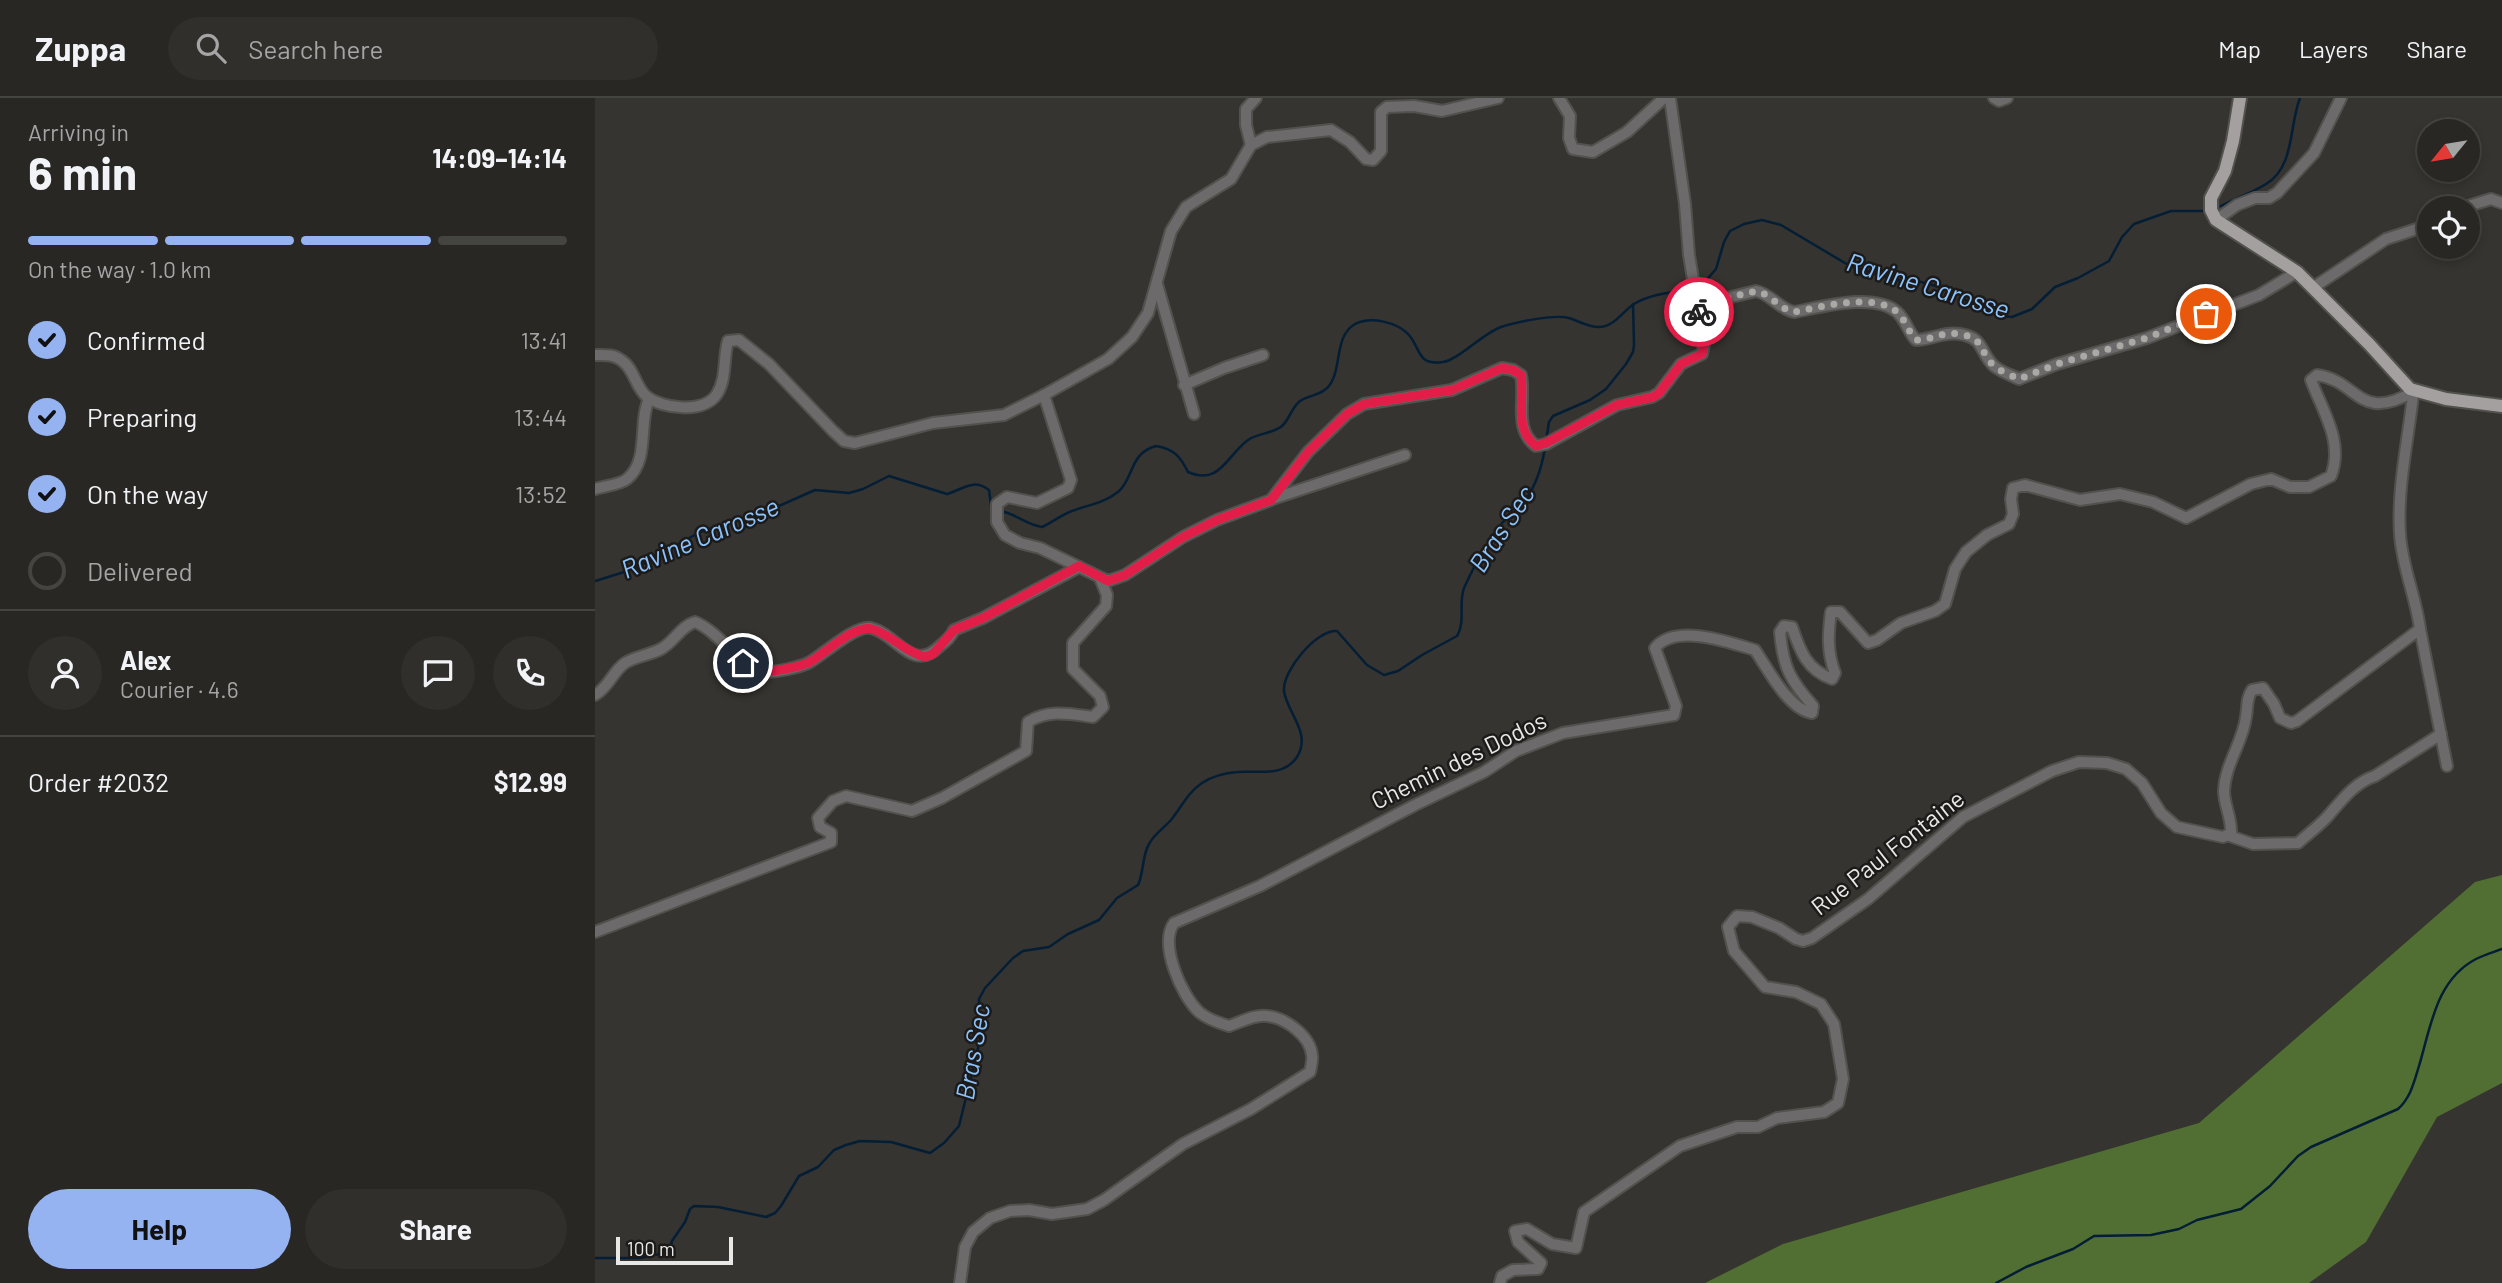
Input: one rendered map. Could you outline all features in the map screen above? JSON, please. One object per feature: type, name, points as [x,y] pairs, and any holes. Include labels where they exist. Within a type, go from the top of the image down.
[{"type":"main road","points":[[2240,98],[2225,171],[2211,198],[2211,211],[2216,220],[2297,272],[2411,390],[2502,406]]},
{"type":"street","points":[[1251,145],[1246,125],[1246,109],[1256,98]]},
{"type":"street","points":[[595,355],[611,355],[624,362],[649,399],[696,408],[708,404],[716,395],[723,379],[728,341],[739,340],[756,351],[832,431],[844,440],[855,443],[933,423],[1004,415],[1044,396],[1108,359],[1132,337],[1148,313],[1177,219],[1186,207],[1231,179],[1251,145],[1267,137],[1331,130],[1350,142],[1366,159],[1373,160],[1381,151],[1381,112],[1387,107],[1414,106],[1442,111],[1498,98]]},
{"type":"street","points":[[1559,98],[1570,116],[1569,138],[1573,149],[1593,152],[1627,132],[1664,98]]},
{"type":"street","points":[[1271,500],[1308,452],[1347,414],[1364,404],[1452,390],[1502,368],[1513,370],[1521,375],[1523,384],[1523,428],[1528,440],[1536,446],[1617,405],[1653,397],[1681,364],[1702,354],[1704,345],[1689,256],[1685,204],[1670,98]]},
{"type":"street","points":[[1994,98],[1999,101],[2007,98]]},
{"type":"street","points":[[2216,220],[2237,205],[2255,198],[2269,198],[2277,193],[2314,153],[2341,98]]},
{"type":"street","points":[[2480,202],[2491,199],[2502,202]]},
{"type":"street","points":[[2313,287],[2386,239],[2417,229]]},
{"type":"street","points":[[1698,305],[1756,291],[1764,293],[1787,311],[1794,312],[1848,302],[1888,306],[1900,314],[1916,340],[1927,340],[1947,333],[1977,339],[1994,366],[2019,379],[2057,364],[2147,338],[2259,295],[2297,272]]},
{"type":"street","points":[[1157,281],[1194,414]]},
{"type":"street","points":[[1184,385],[1263,355]]},
{"type":"street","name":"Chemin des Dodos","points":[[960,1283],[965,1247],[973,1232],[989,1218],[1010,1211],[1029,1210],[1052,1214],[1087,1209],[1104,1200],[1183,1143],[1251,1109],[1310,1072],[1313,1057],[1308,1042],[1295,1028],[1268,1016],[1251,1018],[1229,1026],[1217,1023],[1200,1013],[1189,1000],[1175,974],[1169,944],[1170,930],[1174,922],[1259,886],[1484,772],[1516,751],[1563,733],[1674,715],[1676,706],[1655,648],[1661,641],[1686,635],[1722,640],[1755,650],[1781,689],[1802,712],[1812,713],[1813,706],[1793,682],[1782,654],[1780,632],[1784,626],[1792,627],[1801,653],[1811,668],[1832,679],[1835,673],[1830,660],[1828,635],[1832,612],[1840,612],[1868,643],[1901,623],[1935,611],[1945,604],[1955,569],[1966,552],[1987,535],[2009,524],[2013,514],[2013,488],[2025,485],[2080,500],[2120,494],[2153,502],[2186,518],[2251,484],[2271,480],[2290,487],[2309,487],[2331,476],[2336,448],[2311,380],[2317,376],[2326,377],[2362,399],[2378,404],[2391,402],[2411,390]]},
{"type":"street","points":[[2411,390],[2401,490],[2400,533],[2403,562],[2417,607],[2447,766]]},
{"type":"street","points":[[1044,396],[1072,480],[1068,488],[1037,503],[1007,497],[997,504],[997,522],[1005,535],[1020,543],[1039,548],[1108,581],[1125,575],[1183,537],[1217,520],[1405,455]]},
{"type":"street","points":[[595,489],[626,481],[635,471],[641,453],[644,409],[649,399]]},
{"type":"street","points":[[595,695],[626,662],[658,651],[671,643],[690,623],[695,622],[717,635],[743,663],[761,673],[807,664],[850,635],[861,629],[871,628],[915,655],[925,657],[933,654],[954,630],[983,618],[1079,566]]},
{"type":"street","points":[[595,932],[831,842],[831,833],[820,827],[818,818],[833,801],[846,796],[912,811],[942,798],[1026,751],[1028,722],[1039,716],[1058,712],[1093,716],[1103,707],[1100,696],[1073,669],[1073,643],[1106,606],[1107,595],[1101,578]]},
{"type":"street","points":[[2420,629],[2297,721],[2291,723],[2280,718],[2263,688],[2252,690],[2247,698],[2243,730],[2227,772],[2224,793],[2232,821],[2231,834],[2228,835],[2253,844],[2298,843],[2327,817],[2341,799],[2365,779],[2375,776],[2441,734]]},
{"type":"street","name":"Rue Paul Fontaine","points":[[1500,1283],[1502,1276],[1513,1270],[1538,1269],[1541,1263],[1518,1242],[1515,1231],[1527,1229],[1552,1244],[1576,1248],[1584,1212],[1680,1146],[1738,1127],[1758,1127],[1777,1118],[1824,1112],[1838,1102],[1843,1079],[1834,1024],[1821,1004],[1796,992],[1765,987],[1734,951],[1728,927],[1737,916],[1752,917],[1779,928],[1796,939],[1803,941],[1812,938],[1868,899],[1963,817],[2052,771],[2080,762],[2107,763],[2126,769],[2141,783],[2161,813],[2177,827],[2223,837],[2228,835]]},
{"type":"green space","points":[[2502,875],[2502,1083],[2437,1117],[2366,1242],[2309,1283],[1705,1283],[1783,1244],[2199,1123],[2475,882]]},
{"type":"waterway","name":"Ravine Carosse","points":[[2221,206],[2261,187],[2275,177],[2287,156],[2300,98]]},
{"type":"waterway","name":"Ravine Carosse","points":[[1703,284],[1716,269],[1730,231],[1762,220],[1781,225],[1850,266],[1896,280],[1921,282],[1948,289],[1961,295],[1969,304],[2012,317],[2032,309],[2055,287],[2109,261],[2122,237],[2134,224],[2171,211],[2202,211]]},
{"type":"waterway","name":"Ravine Carosse","points":[[1001,511],[1042,527],[1068,513],[1113,496],[1123,487],[1141,454],[1156,446],[1176,454],[1188,472],[1199,475],[1216,472],[1248,440],[1282,426],[1300,401],[1325,390],[1333,380],[1344,337],[1348,330],[1361,322],[1384,322],[1404,330],[1424,359],[1435,363],[1456,357],[1501,327],[1555,317],[1600,327],[1614,321],[1630,307],[1647,298],[1691,289]]},
{"type":"waterway","name":"Bras Sec","points":[[1546,441],[1549,422],[1553,416],[1590,400],[1606,389],[1626,364],[1634,345],[1633,304]]},
{"type":"waterway","name":"Bras Sec","points":[[595,1258],[640,1258],[669,1252],[672,1241],[694,1206],[718,1207],[766,1217],[775,1213],[799,1176],[818,1167],[834,1150],[846,1145],[860,1141],[891,1142],[930,1153],[944,1143],[959,1126],[980,1040],[979,999],[985,988],[1023,951],[1049,947],[1068,934],[1099,920],[1117,898],[1138,885],[1151,840],[1202,783],[1223,774],[1269,772],[1291,764],[1297,757],[1302,740],[1286,699],[1285,683],[1302,653],[1320,637],[1337,631],[1367,665],[1384,675],[1398,671],[1457,636],[1461,624],[1464,588],[1492,537],[1531,491],[1545,448]]},
{"type":"waterway","name":"Ravine Carosse","points":[[595,581],[634,569],[700,532],[770,510],[815,490],[849,493],[889,476],[947,494],[978,485],[989,490],[991,505]]},
{"type":"waterway","points":[[1996,1283],[2026,1267],[2073,1249],[2094,1236],[2151,1235],[2241,1209],[2311,1147],[2398,1109],[2411,1089],[2437,1005],[2452,979],[2476,959],[2502,949]]},
{"type":"way so far","points":[[1699,312],[1698,305],[1756,291],[1764,293],[1787,311],[1794,312],[1848,302],[1888,306],[1900,314],[1916,340],[1927,340],[1947,333],[1977,339],[1994,366],[2019,379],[2057,364],[2147,338],[2206,314]]},
{"type":"route","points":[[743,663],[761,673],[807,664],[850,635],[861,629],[871,628],[915,655],[925,657],[933,654],[954,630],[983,618],[1079,566],[1108,581],[1125,575],[1200,528],[1271,500],[1308,452],[1347,414],[1364,404],[1452,390],[1502,368],[1513,370],[1521,375],[1523,384],[1521,416],[1528,440],[1536,446],[1546,443],[1617,405],[1641,401],[1659,393],[1681,364],[1702,354],[1704,345],[1699,312]]}]
